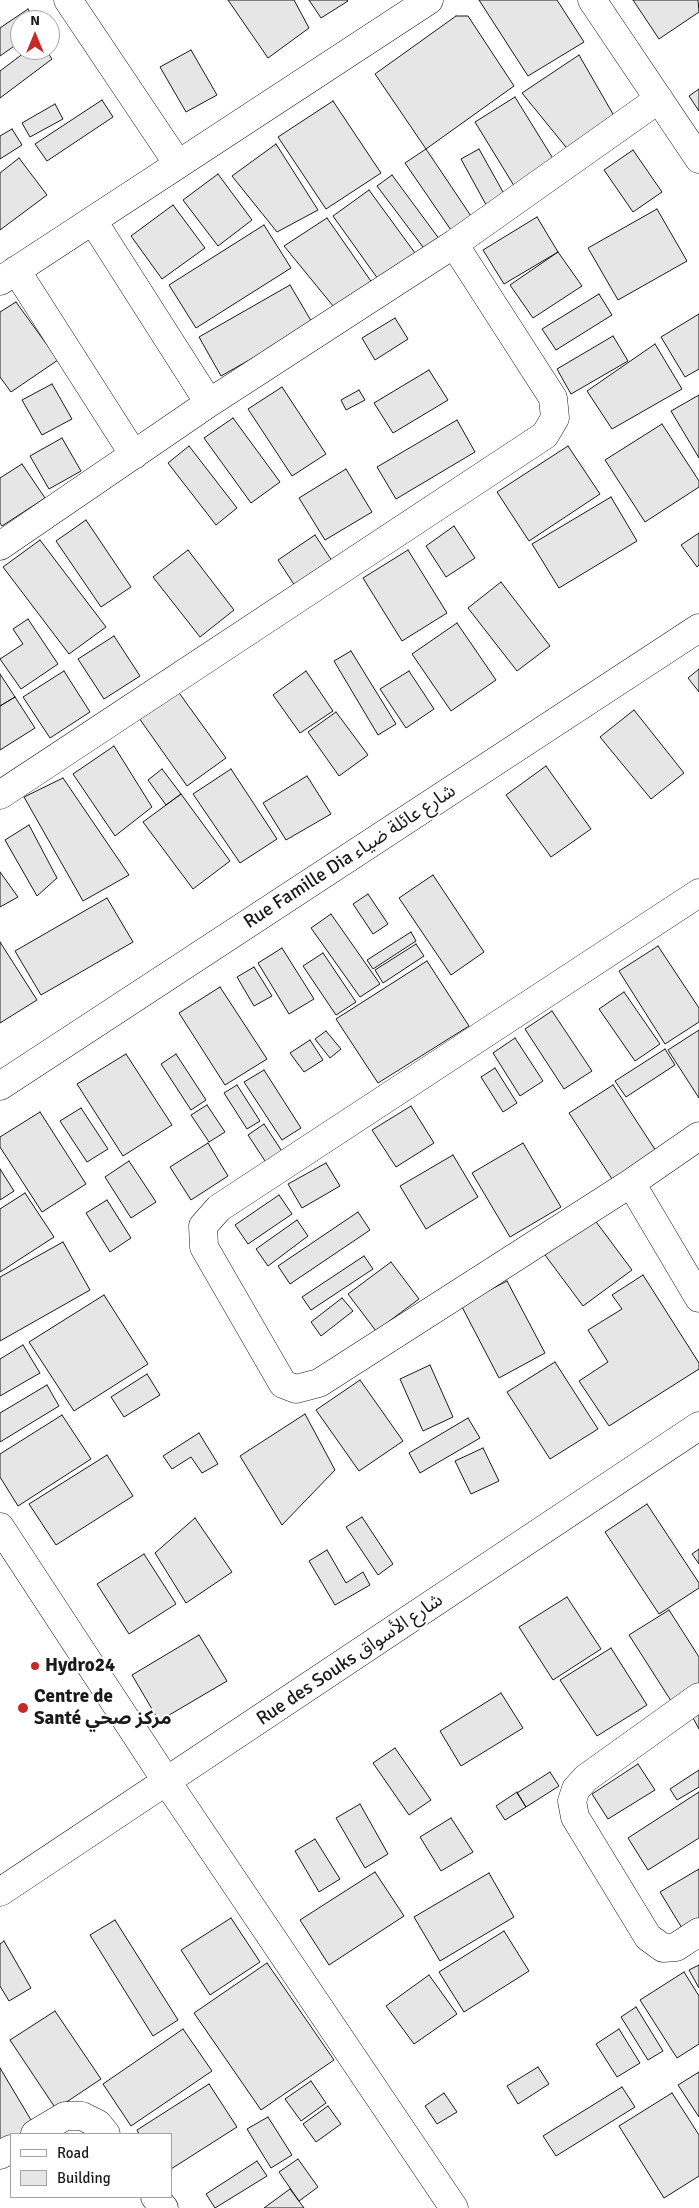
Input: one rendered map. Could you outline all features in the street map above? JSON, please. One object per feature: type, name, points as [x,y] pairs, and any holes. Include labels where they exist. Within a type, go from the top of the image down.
[{"type":"street","points":[[68,0],[178,164]]},
{"type":"street","points":[[134,455],[8,275],[429,0]]},
{"type":"street","points":[[592,0],[699,159]]},
{"type":"street","points":[[0,546],[209,403],[454,244],[659,99]]},
{"type":"street","points":[[93,221],[209,403]]},
{"type":"street","points":[[0,795],[545,434],[554,418],[553,398],[454,244]]},
{"type":"street","name":"Rue Famille Dia شارع عائلة ضياء","points":[[0,1086],[699,628]]},
{"type":"street","points":[[699,893],[219,1208],[203,1226],[204,1247],[283,1384],[296,1389],[319,1383],[631,1183],[699,1136]]},
{"type":"street","points":[[631,1183],[699,1298]]},
{"type":"street","name":"Rue des Souks شارع الأسواق","points":[[0,1892],[699,1426]]},
{"type":"street","points":[[0,1527],[167,1782],[454,2208]]},
{"type":"street","points":[[699,1697],[586,1778],[576,1788],[572,1801],[575,1817],[648,1937],[663,1948],[676,1947],[699,1932]]},
{"type":"street","points":[[37,2133],[66,2116],[82,2116],[98,2124],[105,2133]]},
{"type":"building","points":[[228,0],[294,0],[309,28],[268,58]]},
{"type":"building","points":[[309,0],[347,0],[348,1],[321,18]]},
{"type":"building","points":[[479,0],[557,0],[584,42],[528,76]]},
{"type":"building","points":[[633,0],[698,0],[699,12],[659,39]]},
{"type":"building","points":[[456,16],[468,16],[514,86],[426,149],[375,74]]},
{"type":"building","points":[[10,21],[10,49],[0,56],[0,28]]},
{"type":"building","points":[[191,50],[217,95],[186,112],[160,67]]},
{"type":"building","points":[[579,55],[617,121],[570,152],[522,93]]},
{"type":"building","points":[[15,60],[51,60],[0,98],[0,71]]},
{"type":"building","points":[[699,89],[699,111],[689,96]]},
{"type":"building","points":[[515,97],[557,165],[516,189],[475,122]]},
{"type":"building","points":[[102,100],[113,117],[47,161],[35,144]]},
{"type":"building","points":[[333,101],[381,173],[326,209],[278,137]]},
{"type":"building","points":[[55,104],[63,119],[30,137],[22,123]]},
{"type":"building","points":[[12,129],[22,145],[0,159],[0,136]]},
{"type":"building","points":[[276,144],[318,210],[277,232],[232,176]]},
{"type":"building","points":[[426,149],[473,219],[453,233],[405,163]]},
{"type":"building","points":[[479,149],[508,201],[490,212],[461,159]]},
{"type":"building","points":[[633,150],[662,192],[633,212],[604,170]]},
{"type":"building","points":[[19,158],[47,195],[0,230],[0,173]]},
{"type":"building","points":[[218,174],[252,220],[218,246],[183,200]]},
{"type":"building","points":[[392,175],[440,240],[426,251],[377,186]]},
{"type":"building","points":[[369,190],[415,253],[378,279],[333,216]]},
{"type":"building","points":[[173,205],[205,248],[162,279],[131,236]]},
{"type":"building","points":[[657,209],[687,261],[618,300],[588,248]]},
{"type":"building","points":[[537,217],[558,252],[504,284],[483,250]]},
{"type":"building","points":[[327,218],[375,287],[338,312],[284,246]]},
{"type":"building","points":[[264,225],[291,268],[196,328],[169,285]]},
{"type":"building","points":[[558,252],[582,286],[533,318],[510,285]]},
{"type":"building","points":[[290,285],[313,324],[221,376],[199,337]]},
{"type":"building","points":[[599,294],[612,315],[556,350],[542,329]]},
{"type":"building","points":[[16,302],[58,360],[11,392],[0,377],[0,312]]},
{"type":"building","points":[[699,314],[699,369],[685,377],[661,337]]},
{"type":"building","points":[[395,318],[408,339],[375,360],[362,338]]},
{"type":"building","points":[[613,336],[628,361],[571,394],[557,369]]},
{"type":"building","points":[[655,344],[682,389],[612,429],[587,391]]},
{"type":"building","points":[[429,370],[448,400],[393,433],[374,403]]},
{"type":"building","points":[[52,384],[72,419],[42,435],[22,400]]},
{"type":"building","points":[[282,387],[326,454],[292,476],[248,409]]},
{"type":"building","points":[[359,390],[365,400],[346,410],[341,400]]},
{"type":"building","points":[[699,395],[699,458],[671,411]]},
{"type":"building","points":[[233,418],[280,482],[251,503],[204,438]]},
{"type":"building","points":[[457,420],[475,452],[396,499],[377,467]]},
{"type":"building","points":[[662,424],[699,481],[699,487],[645,522],[605,460]]},
{"type":"building","points":[[62,438],[81,471],[49,489],[30,456]]},
{"type":"building","points":[[189,446],[237,508],[216,525],[168,463]]},
{"type":"building","points":[[568,446],[600,494],[529,541],[497,492]]},
{"type":"building","points":[[22,464],[45,498],[2,526],[0,523],[0,478]]},
{"type":"building","points":[[346,469],[372,512],[325,540],[299,498]]},
{"type":"building","points":[[611,497],[637,541],[559,588],[532,544]]},
{"type":"building","points":[[86,520],[131,587],[101,607],[56,541]]},
{"type":"building","points":[[454,526],[475,558],[446,577],[426,546]]},
{"type":"building","points":[[699,533],[699,565],[697,567],[681,545]]},
{"type":"building","points":[[315,535],[336,567],[299,592],[278,560]]},
{"type":"building","points":[[40,540],[106,627],[69,654],[3,567]]},
{"type":"building","points":[[188,550],[234,610],[200,637],[153,577]]},
{"type":"building","points":[[408,550],[447,613],[402,641],[363,578]]},
{"type":"building","points":[[501,582],[550,646],[517,671],[468,608]]},
{"type":"building","points":[[28,619],[58,664],[21,689],[0,659],[23,644],[13,629]]},
{"type":"building","points":[[457,623],[496,680],[451,711],[412,654]]},
{"type":"building","points":[[114,636],[140,676],[104,699],[78,659]]},
{"type":"building","points":[[351,651],[396,724],[378,735],[334,661]]},
{"type":"building","points":[[699,669],[699,692],[688,678]]},
{"type":"building","points":[[64,671],[90,712],[50,738],[23,697]]},
{"type":"building","points":[[306,671],[333,711],[300,733],[273,695]]},
{"type":"building","points":[[409,671],[434,709],[406,728],[380,689]]},
{"type":"building","points":[[0,674],[15,697],[0,706]]},
{"type":"building","points":[[177,690],[226,758],[187,786],[139,718]]},
{"type":"building","points":[[15,697],[35,728],[0,750],[0,706]]},
{"type":"building","points":[[634,710],[684,773],[651,799],[600,737]]},
{"type":"building","points":[[336,712],[368,755],[339,776],[308,732]]},
{"type":"building","points":[[114,746],[152,807],[115,836],[73,774]]},
{"type":"building","points":[[546,766],[591,829],[551,857],[506,795]]},
{"type":"building","points":[[162,769],[181,794],[166,805],[148,780]]},
{"type":"building","points":[[231,769],[277,839],[240,863],[193,794]]},
{"type":"building","points":[[307,776],[331,814],[286,840],[263,803]]},
{"type":"building","points":[[63,778],[129,875],[83,901],[24,797]]},
{"type":"building","points":[[181,794],[230,861],[193,889],[143,822]]},
{"type":"building","points":[[29,825],[57,878],[37,896],[5,840]]},
{"type":"building","points":[[0,872],[18,897],[0,907]]},
{"type":"building","points":[[433,875],[484,952],[451,975],[399,898]]},
{"type":"building","points":[[368,894],[388,924],[373,934],[353,904]]},
{"type":"building","points":[[107,898],[133,942],[41,995],[15,951]]},
{"type":"building","points":[[331,914],[380,984],[360,997],[311,928]]},
{"type":"building","points":[[411,932],[416,941],[373,969],[367,960]]},
{"type":"building","points":[[0,942],[37,1000],[0,1023]]},
{"type":"building","points":[[416,944],[424,956],[383,983],[375,970]]},
{"type":"building","points":[[658,946],[699,1008],[699,1022],[665,1044],[619,971]]},
{"type":"building","points":[[282,948],[314,999],[289,1014],[258,963]]},
{"type":"building","points":[[323,953],[356,1002],[336,1015],[303,966]]},
{"type":"building","points":[[427,961],[469,1026],[378,1083],[336,1019]]},
{"type":"building","points":[[254,967],[272,996],[254,1006],[237,977]]},
{"type":"building","points":[[220,987],[267,1059],[225,1085],[179,1013]]},
{"type":"building","points":[[624,992],[660,1044],[635,1061],[599,1009]]},
{"type":"building","points":[[552,1011],[592,1071],[564,1089],[525,1029]]},
{"type":"building","points":[[699,1030],[699,1098],[668,1050]]},
{"type":"building","points":[[326,1031],[341,1049],[330,1058],[315,1039]]},
{"type":"building","points":[[515,1038],[543,1081],[520,1096],[493,1053]]},
{"type":"building","points":[[310,1040],[323,1060],[304,1072],[290,1053]]},
{"type":"building","points":[[665,1049],[675,1065],[626,1097],[615,1081]]},
{"type":"building","points":[[126,1054],[172,1125],[123,1156],[77,1084]]},
{"type":"building","points":[[176,1054],[206,1100],[191,1110],[161,1064]]},
{"type":"building","points":[[495,1068],[517,1103],[503,1112],[481,1077]]},
{"type":"building","points":[[264,1070],[301,1128],[282,1140],[244,1082]]},
{"type":"building","points":[[237,1085],[260,1121],[247,1129],[224,1093]]},
{"type":"building","points":[[613,1085],[656,1151],[612,1179],[569,1113]]},
{"type":"building","points":[[207,1105],[225,1132],[209,1142],[191,1115]]},
{"type":"building","points":[[411,1106],[434,1143],[396,1167],[372,1130]]},
{"type":"building","points":[[81,1108],[108,1149],[87,1162],[60,1121]]},
{"type":"building","points":[[40,1112],[86,1184],[42,1212],[0,1147],[0,1137]]},
{"type":"building","points":[[264,1124],[285,1156],[269,1167],[248,1135]]},
{"type":"building","points":[[208,1143],[228,1176],[191,1200],[170,1167]]},
{"type":"building","points":[[523,1143],[561,1207],[510,1237],[472,1173]]},
{"type":"building","points":[[453,1155],[478,1197],[426,1229],[400,1186]]},
{"type":"building","points":[[129,1161],[156,1202],[131,1218],[105,1177]]},
{"type":"building","points":[[326,1163],[340,1186],[302,1208],[288,1184]]},
{"type":"building","points":[[0,1169],[14,1191],[0,1200]]},
{"type":"building","points":[[25,1193],[54,1237],[0,1272],[0,1209]]},
{"type":"building","points":[[279,1195],[292,1214],[248,1244],[235,1225]]},
{"type":"building","points":[[107,1200],[131,1238],[110,1252],[86,1213]]},
{"type":"building","points":[[358,1212],[370,1230],[290,1284],[278,1266]]},
{"type":"building","points":[[594,1219],[632,1270],[583,1306],[545,1255]]},
{"type":"building","points":[[297,1220],[308,1236],[268,1266],[256,1249]]},
{"type":"building","points":[[63,1242],[90,1290],[0,1341],[0,1277]]},
{"type":"building","points":[[364,1256],[373,1269],[311,1310],[302,1297]]},
{"type":"building","points":[[391,1262],[419,1299],[376,1331],[348,1294]]},
{"type":"building","points":[[643,1275],[699,1363],[699,1369],[609,1426],[579,1381],[608,1362],[588,1330],[622,1309],[612,1295]]},
{"type":"building","points":[[507,1281],[545,1353],[499,1378],[461,1305]]},
{"type":"building","points":[[104,1295],[148,1364],[74,1411],[29,1342]]},
{"type":"building","points":[[342,1298],[353,1311],[321,1336],[311,1322]]},
{"type":"building","points":[[23,1345],[40,1373],[0,1396],[0,1359]]},
{"type":"building","points":[[555,1362],[598,1429],[550,1459],[507,1392]]},
{"type":"building","points":[[430,1365],[453,1417],[423,1431],[400,1379]]},
{"type":"building","points":[[147,1374],[160,1395],[124,1417],[111,1397]]},
{"type":"building","points":[[360,1380],[403,1441],[359,1471],[316,1410]]},
{"type":"building","points":[[47,1385],[59,1406],[0,1442],[0,1413]]},
{"type":"building","points":[[305,1414],[335,1470],[282,1525],[240,1456]]},
{"type":"building","points":[[62,1415],[91,1459],[18,1506],[0,1477],[0,1454]]},
{"type":"building","points":[[468,1418],[480,1438],[420,1473],[409,1453]]},
{"type":"building","points":[[199,1433],[218,1464],[202,1473],[191,1457],[172,1469],[163,1456]]},
{"type":"building","points":[[483,1448],[499,1481],[471,1494],[455,1461]]},
{"type":"building","points":[[107,1455],[133,1496],[56,1545],[29,1504]]},
{"type":"building","points":[[647,1504],[699,1583],[699,1588],[659,1614],[605,1532]]},
{"type":"building","points":[[362,1517],[393,1564],[378,1575],[346,1527]]},
{"type":"building","points":[[195,1518],[232,1572],[186,1603],[155,1553]]},
{"type":"building","points":[[699,1549],[699,1564],[692,1554]]},
{"type":"building","points":[[327,1550],[346,1583],[363,1572],[370,1585],[335,1605],[309,1561]]},
{"type":"building","points":[[144,1554],[176,1604],[129,1634],[97,1584]]},
{"type":"building","points":[[567,1597],[601,1649],[553,1680],[519,1627]]},
{"type":"building","points":[[669,1610],[699,1657],[699,1687],[673,1704],[629,1635]]},
{"type":"building","points":[[199,1635],[227,1681],[159,1721],[132,1675]]},
{"type":"building","points":[[611,1648],[647,1705],[597,1736],[560,1680]]},
{"type":"building","points":[[501,1693],[523,1728],[461,1766],[440,1731]]},
{"type":"building","points":[[699,1714],[699,1729],[693,1718]]},
{"type":"building","points":[[395,1748],[431,1800],[409,1815],[373,1763]]},
{"type":"building","points":[[638,1764],[655,1790],[608,1819],[592,1794]]},
{"type":"building","points":[[699,1770],[699,1787],[677,1800],[670,1789]]},
{"type":"building","points":[[550,1772],[559,1786],[526,1807],[517,1793]]},
{"type":"building","points":[[517,1792],[526,1807],[505,1820],[496,1806]]},
{"type":"building","points":[[699,1792],[699,1838],[648,1870],[628,1838]]},
{"type":"building","points":[[360,1804],[388,1854],[365,1868],[336,1818]]},
{"type":"building","points":[[451,1818],[473,1852],[441,1871],[420,1837]]},
{"type":"building","points":[[315,1839],[340,1879],[319,1892],[295,1851]]},
{"type":"building","points":[[699,1869],[699,1924],[685,1933],[660,1892]]},
{"type":"building","points":[[375,1872],[404,1916],[329,1965],[300,1920]]},
{"type":"building","points":[[489,1873],[514,1917],[440,1961],[414,1917]]},
{"type":"building","points":[[231,1918],[260,1962],[210,1995],[181,1950]]},
{"type":"building","points":[[115,1920],[178,2020],[153,2036],[90,1935]]},
{"type":"building","points":[[504,1931],[529,1971],[464,2012],[439,1972]]},
{"type":"building","points":[[4,1941],[31,1988],[9,2001],[0,1986],[0,1944]]},
{"type":"building","points":[[267,1963],[334,2060],[261,2110],[194,2013]]},
{"type":"building","points":[[699,1965],[699,1988],[689,1970]]},
{"type":"building","points":[[684,1972],[699,1996],[699,2044],[677,2058],[640,2000]]},
{"type":"building","points":[[429,1975],[457,2014],[414,2044],[386,2006]]},
{"type":"building","points":[[636,2007],[663,2051],[648,2060],[621,2017]]},
{"type":"building","points":[[55,2011],[101,2079],[56,2109],[10,2040]]},
{"type":"building","points":[[183,2029],[212,2071],[131,2126],[103,2084]]},
{"type":"building","points":[[619,2029],[640,2063],[617,2077],[596,2044]]},
{"type":"building","points":[[538,2067],[549,2084],[518,2104],[507,2086]]},
{"type":"building","points":[[0,2068],[34,2125],[21,2133],[10,2133],[10,2140],[0,2146]]},
{"type":"building","points":[[699,2072],[699,2117],[678,2085]]},
{"type":"building","points":[[311,2081],[326,2103],[301,2121],[285,2099]]},
{"type":"building","points":[[209,2084],[237,2127],[172,2168],[172,2133],[138,2133],[137,2130]]},
{"type":"building","points":[[622,2087],[635,2107],[556,2156],[543,2136]]},
{"type":"building","points":[[444,2093],[457,2112],[437,2124],[425,2106]]},
{"type":"building","points":[[672,2093],[699,2135],[699,2176],[664,2198],[619,2126]]},
{"type":"building","points":[[328,2106],[341,2124],[316,2142],[303,2124]]},
{"type":"building","points":[[268,2117],[292,2155],[271,2168],[247,2129]]},
{"type":"building","points":[[298,2159],[318,2187],[299,2201],[279,2172]]},
{"type":"building","points":[[257,2161],[267,2176],[215,2208],[206,2194]]},
{"type":"building","points":[[290,2189],[304,2208],[264,2208]]},
{"type":"place","name":"Hydro24","points":[[35,1666]]},
{"type":"place","name":"Centre de Santé مركز صحي","points":[[23,1708]]}]
